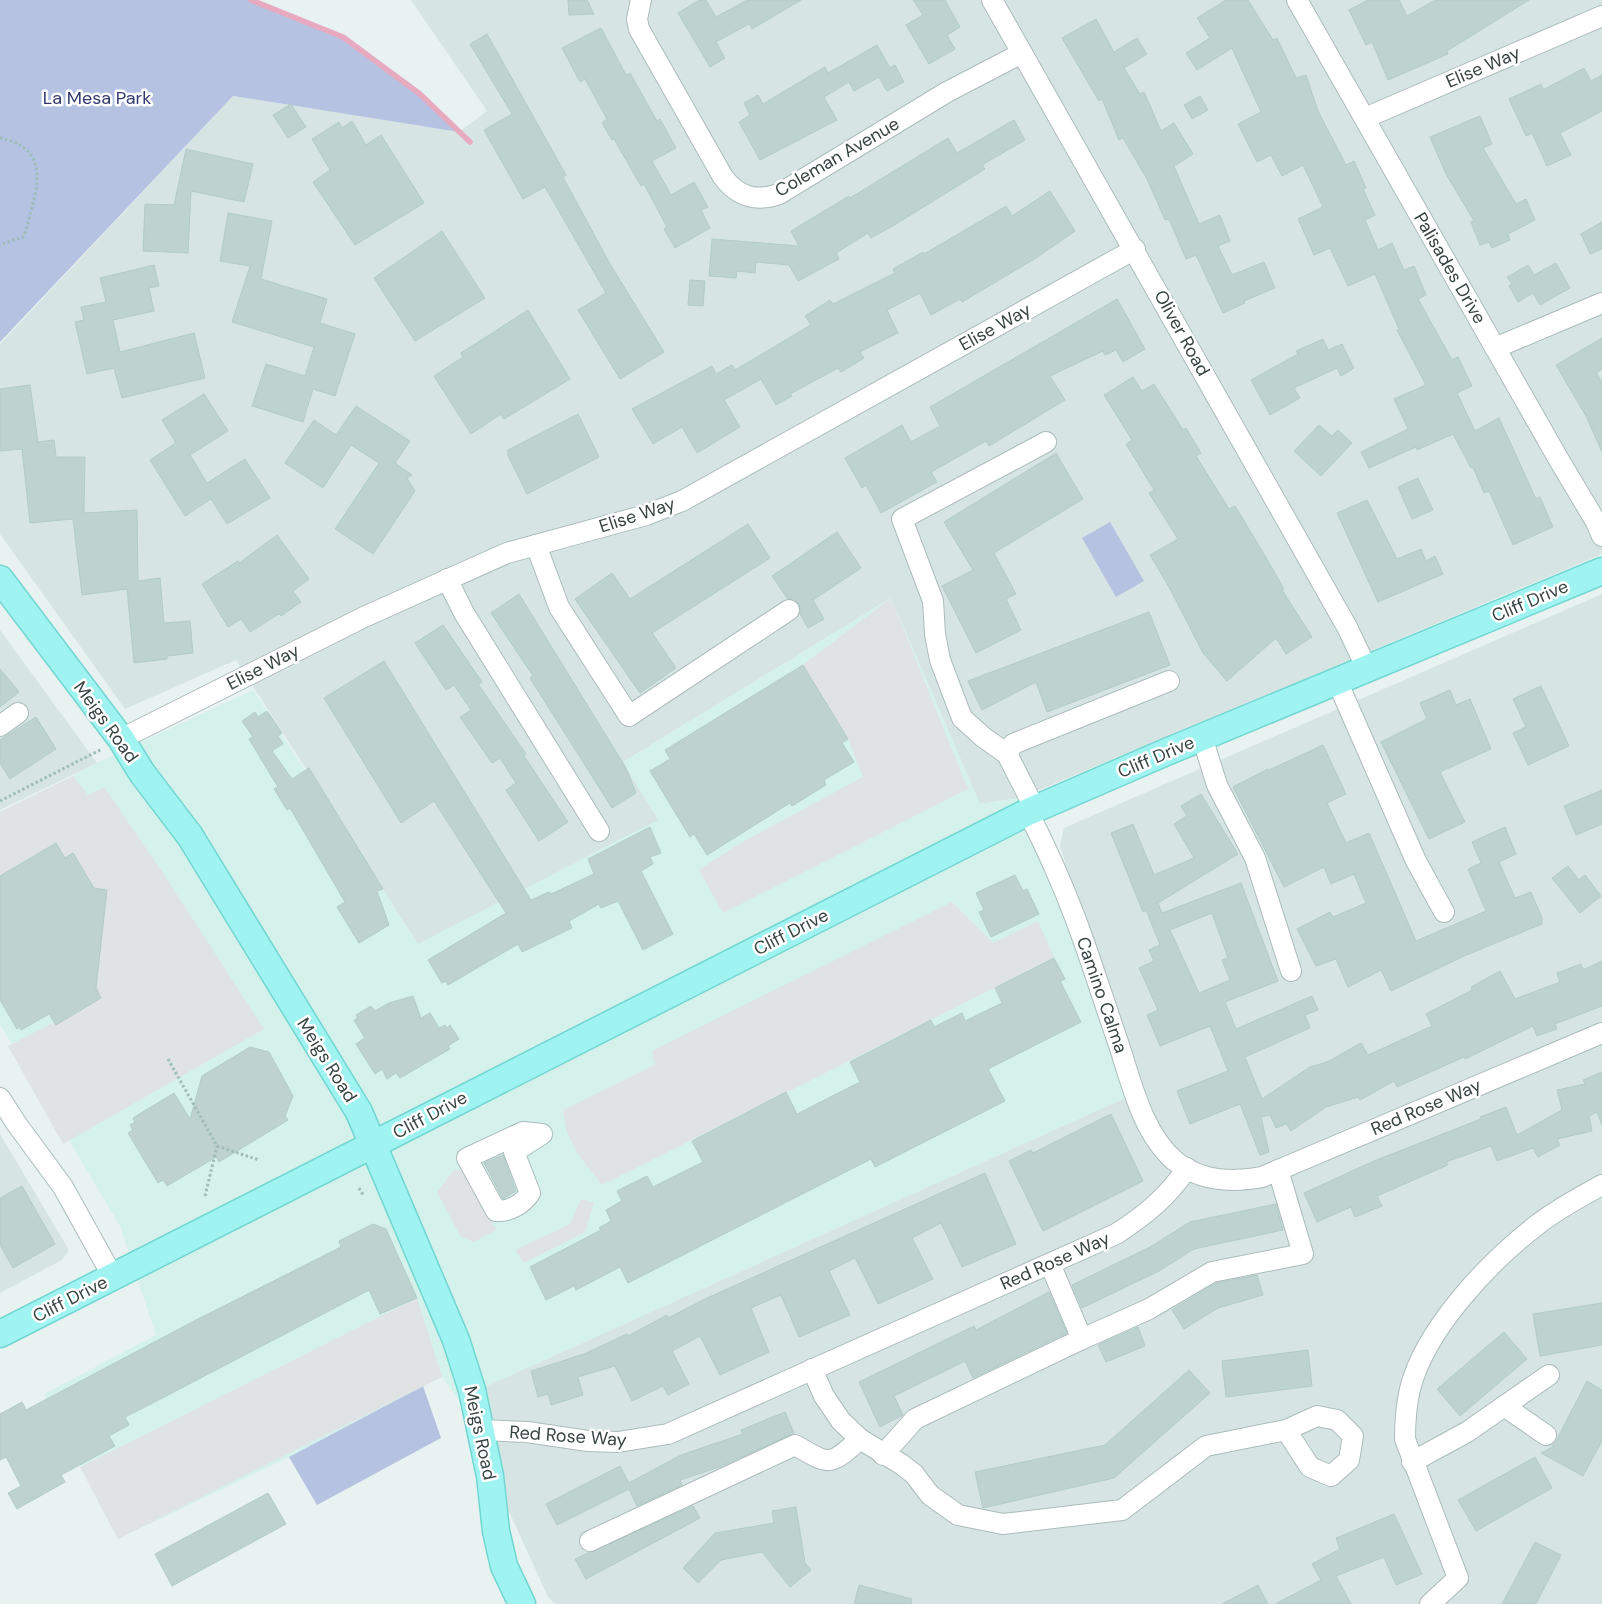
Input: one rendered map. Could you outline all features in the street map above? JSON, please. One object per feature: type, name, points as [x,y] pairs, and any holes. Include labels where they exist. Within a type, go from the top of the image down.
[{"type":"main road","name":"Cliff Drive","points":[[0,1334],[1032,811],[1202,737],[1602,571]]},
{"type":"main road","name":"Meigs Road","points":[[4,593],[121,740],[142,773],[190,836],[359,1112],[456,1340],[482,1430],[496,1531],[504,1566],[522,1604]]},
{"type":"street","name":"Coleman Avenue","points":[[641,0],[638,19],[639,29],[714,161],[730,186],[738,193],[754,198],[779,194],[946,92],[1022,53]]},
{"type":"street","name":"Oliver Road","points":[[992,0],[1135,249],[1343,619],[1367,669]]},
{"type":"street","name":"Palisades Drive","points":[[1297,0],[1602,536]]},
{"type":"street","name":"Elise Way","points":[[1365,118],[1602,16]]},
{"type":"street","name":"Elise Way","points":[[121,740],[356,621],[507,552],[646,515],[682,501],[1135,249]]},
{"type":"street","points":[[1495,348],[1602,303]]},
{"type":"street","points":[[1046,442],[902,519],[933,601],[935,634],[940,660],[962,718],[983,737],[1008,754],[1013,744],[1169,681]]},
{"type":"street","points":[[536,544],[559,607],[629,716],[789,610]]},
{"type":"street","points":[[447,578],[464,613],[599,831]]},
{"type":"street","points":[[1337,681],[1416,862],[1444,912]]},
{"type":"street","points":[[0,726],[18,713]]},
{"type":"street","points":[[1202,737],[1217,786],[1256,858],[1291,971]]},
{"type":"street","name":"Camino Calma","points":[[1008,754],[1076,919],[1130,1078],[1150,1130],[1161,1146],[1186,1168]]},
{"type":"street","name":"Red Rose Way","points":[[482,1430],[527,1432],[588,1441],[638,1440],[668,1434],[1116,1234],[1147,1214],[1174,1186],[1186,1168],[1204,1176],[1223,1180],[1243,1181],[1262,1177],[1602,1033]]},
{"type":"street","points":[[0,1098],[16,1123],[64,1187],[113,1277]]},
{"type":"street","points":[[523,1132],[542,1134],[514,1152],[530,1193],[525,1201],[503,1212],[496,1211],[467,1158],[523,1132]]},
{"type":"street","points":[[883,1455],[915,1418],[1149,1309],[1212,1272],[1303,1254],[1278,1170]]},
{"type":"street","points":[[1430,1604],[1458,1578],[1412,1462],[1405,1439],[1405,1415],[1408,1397],[1418,1368],[1439,1329],[1508,1249],[1546,1219],[1602,1185]]},
{"type":"street","points":[[1050,1264],[1082,1339]]},
{"type":"street","points":[[812,1369],[824,1396],[841,1421],[860,1439],[914,1474],[930,1495],[958,1515],[1003,1524],[1122,1510],[1206,1446],[1286,1430]]},
{"type":"street","points":[[1412,1462],[1467,1432],[1549,1375]]},
{"type":"street","points":[[1504,1406],[1546,1435]]},
{"type":"street","points":[[590,1541],[795,1444],[823,1461],[837,1460],[860,1439]]},
{"type":"path","points":[[0,138],[16,141],[27,148],[35,162],[37,177],[36,192],[23,237],[0,246]]},
{"type":"path","points":[[0,801],[121,740]]},
{"type":"path","points":[[168,1059],[218,1146],[260,1160]]},
{"type":"path","points":[[206,1196],[218,1146]]},
{"type":"path","points":[[359,1188],[362,1194],[366,1190]]},
{"type":"shaded area","points":[[411,0],[1602,0],[1602,554],[1020,798],[980,804],[891,598],[623,762],[659,820],[418,944],[236,660],[125,709],[0,534],[0,344],[233,96],[459,132],[487,111]]},
{"type":"shaded area","points":[[1602,594],[1602,1604],[555,1604],[548,1597],[458,1399],[1136,1093],[1060,846],[1064,828]]},
{"type":"shaded area","points":[[891,598],[980,804],[1020,798],[1038,856],[1136,1093],[458,1399],[442,1377],[281,1461],[118,1539],[44,1394],[156,1335],[120,1226],[0,1024],[0,815],[97,763],[253,690],[418,944],[658,820],[623,762]]},
{"type":"shaded area","points":[[891,598],[968,789],[723,913],[699,870],[737,845],[863,777],[848,739],[803,665]]},
{"type":"shaded area","points":[[0,630],[97,763],[0,810]]},
{"type":"shaded area","points":[[73,776],[88,795],[104,787],[161,870],[264,1029],[63,1144],[8,1046],[101,998],[96,988],[107,890],[94,888],[73,853],[65,858],[56,843],[0,876],[0,812]]},
{"type":"shaded area","points":[[952,902],[993,943],[1038,921],[1054,958],[602,1185],[577,1153],[567,1132],[563,1110],[655,1065],[652,1051]]},
{"type":"shaded area","points":[[0,1134],[69,1250],[62,1260],[0,1293]]},
{"type":"shaded area","points":[[454,1170],[466,1171],[496,1230],[474,1242],[461,1237],[437,1192]]},
{"type":"shaded area","points":[[581,1199],[594,1203],[585,1232],[524,1263],[515,1250],[570,1224]]},
{"type":"shaded area","points":[[417,1298],[442,1377],[118,1539],[80,1467]]},
{"type":"green space","name":"La Mesa Park","points":[[0,0],[251,0],[343,37],[420,94],[459,132],[233,96],[0,342]]},
{"type":"green space","points":[[1110,522],[1144,581],[1116,597],[1082,538]]},
{"type":"green space","points":[[423,1386],[441,1438],[317,1505],[289,1457]]},
{"type":"building","points":[[568,0],[587,0],[594,14],[569,15]]},
{"type":"building","points":[[699,0],[706,0],[716,17],[747,0],[801,0],[752,29],[749,24],[716,42],[725,58],[710,67],[678,13]]},
{"type":"building","points":[[913,0],[945,0],[960,27],[947,35],[955,49],[929,64],[906,25],[923,15]]},
{"type":"building","points":[[1226,0],[1248,0],[1273,40],[1277,38],[1296,78],[1306,75],[1318,111],[1346,165],[1354,161],[1366,188],[1363,189],[1375,215],[1365,220],[1378,250],[1392,243],[1404,270],[1414,266],[1426,295],[1418,299],[1452,360],[1458,357],[1472,386],[1457,393],[1475,431],[1499,418],[1536,499],[1540,497],[1553,527],[1513,545],[1489,491],[1484,493],[1473,467],[1471,468],[1453,434],[1417,450],[1416,447],[1369,468],[1361,452],[1408,429],[1394,399],[1426,385],[1397,330],[1399,329],[1375,274],[1348,286],[1330,248],[1314,255],[1298,219],[1323,207],[1303,165],[1282,176],[1271,155],[1257,162],[1238,124],[1261,112],[1232,48],[1197,70],[1186,53],[1210,38],[1197,18]]},
{"type":"building","points":[[1368,0],[1399,0],[1407,16],[1435,0],[1529,0],[1447,51],[1448,54],[1388,80],[1372,42],[1366,45],[1349,10]]},
{"type":"building","points":[[1096,19],[1114,52],[1137,38],[1147,54],[1124,68],[1140,94],[1144,92],[1161,131],[1174,123],[1193,154],[1174,166],[1199,224],[1220,215],[1230,241],[1218,246],[1232,275],[1264,262],[1275,288],[1244,301],[1245,303],[1223,313],[1196,255],[1186,259],[1169,219],[1165,220],[1147,179],[1123,138],[1119,140],[1102,99],[1099,101],[1062,38]]},
{"type":"building","points":[[601,28],[626,75],[630,73],[657,121],[660,119],[676,148],[652,161],[671,195],[694,182],[708,207],[701,210],[710,228],[675,248],[664,229],[667,227],[644,184],[641,186],[614,139],[612,140],[602,123],[607,119],[585,79],[580,82],[562,48]]},
{"type":"building","points":[[487,34],[566,175],[563,177],[610,264],[664,352],[620,379],[578,310],[606,293],[545,187],[523,199],[484,130],[512,114],[470,44]]},
{"type":"building","points":[[877,45],[890,68],[895,65],[904,82],[887,91],[879,77],[854,91],[849,82],[824,97],[837,120],[760,160],[739,122],[750,115],[744,103],[758,95],[763,104],[825,67],[828,73]]},
{"type":"building","points":[[1584,68],[1591,81],[1602,75],[1602,111],[1560,133],[1571,155],[1547,166],[1532,133],[1526,136],[1509,99],[1541,84],[1543,90]]},
{"type":"building","points":[[1200,96],[1208,110],[1192,119],[1184,105]]},
{"type":"building","points":[[291,104],[306,127],[288,138],[273,115]]},
{"type":"building","points":[[1480,116],[1492,144],[1483,148],[1516,204],[1526,199],[1535,220],[1508,234],[1510,240],[1492,248],[1489,242],[1480,245],[1471,222],[1474,221],[1446,174],[1430,137]]},
{"type":"building","points":[[1014,120],[1025,140],[982,165],[985,169],[896,224],[871,238],[868,233],[836,253],[839,259],[798,281],[789,265],[756,262],[755,273],[737,271],[736,278],[709,276],[712,239],[799,246],[791,231],[849,196],[850,198],[948,138],[957,153]]},
{"type":"building","points":[[352,121],[366,145],[381,135],[424,203],[355,245],[313,182],[330,170],[312,139],[339,122],[342,128]]},
{"type":"building","points":[[186,149],[253,164],[244,202],[191,191],[188,253],[143,251],[145,204],[174,205]]},
{"type":"building","points":[[1050,191],[1075,231],[1036,258],[962,302],[960,299],[931,315],[920,293],[887,310],[898,333],[860,352],[864,358],[841,372],[838,368],[790,394],[792,396],[776,405],[761,379],[724,400],[740,427],[697,453],[682,427],[653,444],[632,409],[712,366],[716,374],[732,365],[735,370],[811,325],[805,316],[830,300],[833,304],[895,273],[893,269],[923,252],[924,254],[1006,206],[1012,216]]},
{"type":"building","points":[[228,213],[272,221],[261,279],[327,299],[320,323],[355,334],[335,396],[313,389],[303,422],[252,406],[266,364],[305,376],[314,347],[232,322],[250,266],[220,261]]},
{"type":"building","points":[[1602,222],[1602,249],[1590,254],[1581,234]]},
{"type":"building","points":[[442,231],[485,298],[415,341],[374,278]]},
{"type":"building","points":[[1556,263],[1570,288],[1540,305],[1533,293],[1518,302],[1509,286],[1512,284],[1507,277],[1528,265],[1534,275]]},
{"type":"building","points":[[154,265],[159,286],[149,288],[154,311],[113,320],[120,352],[194,333],[205,378],[122,398],[114,368],[87,374],[75,322],[84,320],[81,307],[106,302],[100,278]]},
{"type":"building","points":[[690,280],[705,281],[703,306],[688,305]]},
{"type":"building","points":[[1117,299],[1145,349],[1123,362],[1116,350],[1105,355],[1103,351],[1050,376],[1065,400],[989,446],[986,441],[931,472],[937,482],[881,513],[866,485],[862,488],[845,458],[902,425],[911,442],[940,426],[930,407]]},
{"type":"building","points":[[528,310],[570,379],[504,419],[501,414],[471,434],[434,376],[463,357],[461,353]]},
{"type":"building","points":[[1602,338],[1602,369],[1596,373],[1602,382],[1602,452],[1586,416],[1556,365]]},
{"type":"building","points":[[1323,339],[1328,350],[1342,344],[1354,368],[1341,376],[1337,368],[1294,388],[1300,398],[1270,415],[1251,380],[1298,354],[1296,351]]},
{"type":"building","points":[[1133,377],[1142,391],[1154,384],[1183,430],[1186,428],[1201,453],[1196,456],[1229,509],[1235,506],[1284,589],[1282,590],[1312,637],[1286,654],[1276,638],[1227,681],[1203,653],[1150,555],[1178,539],[1149,493],[1154,490],[1126,444],[1132,440],[1104,395]]},
{"type":"building","points":[[30,385],[38,442],[54,440],[56,457],[85,457],[84,513],[137,510],[138,581],[160,578],[164,623],[190,621],[193,653],[167,656],[167,659],[134,663],[127,589],[82,595],[73,519],[30,523],[22,449],[0,451],[0,389]]},
{"type":"building","points":[[204,394],[228,431],[190,455],[207,483],[245,459],[270,498],[227,524],[211,499],[185,516],[150,460],[176,443],[162,420]]},
{"type":"building","points":[[356,406],[410,441],[395,463],[412,475],[407,478],[415,491],[373,554],[335,529],[379,463],[351,445],[323,488],[285,463],[314,420],[336,435]]},
{"type":"building","points":[[578,414],[599,457],[527,494],[508,456],[508,450]]},
{"type":"building","points":[[1319,425],[1332,436],[1338,430],[1352,443],[1321,476],[1294,451]]},
{"type":"building","points":[[1056,453],[1083,499],[994,553],[1016,594],[1006,599],[1021,630],[976,653],[942,586],[973,570],[944,522]]},
{"type":"building","points":[[1418,478],[1433,510],[1412,519],[1398,487]]},
{"type":"building","points":[[1367,500],[1397,559],[1421,549],[1426,561],[1435,556],[1443,574],[1378,602],[1337,513]]},
{"type":"building","points":[[748,524],[770,558],[652,633],[676,668],[640,693],[575,599],[612,573],[630,599]]},
{"type":"building","points":[[837,532],[861,568],[813,600],[824,619],[808,628],[800,614],[799,603],[787,598],[772,576]]},
{"type":"building","points":[[277,535],[309,579],[293,591],[301,602],[281,616],[279,614],[250,632],[241,619],[228,627],[202,584],[238,561],[239,563]]},
{"type":"building","points":[[519,594],[626,768],[636,793],[612,808],[530,678],[533,676],[491,613]]},
{"type":"building","points":[[1149,612],[1170,665],[1047,712],[1036,682],[982,710],[968,681]]},
{"type":"building","points":[[443,625],[482,682],[478,684],[526,754],[524,756],[568,822],[539,841],[506,790],[516,783],[500,758],[492,763],[460,717],[471,710],[454,685],[446,690],[415,643]]},
{"type":"building","points":[[384,661],[531,900],[549,892],[551,894],[594,874],[588,859],[650,827],[661,853],[650,857],[653,864],[641,871],[673,934],[643,950],[618,901],[601,908],[599,904],[569,921],[572,928],[522,952],[518,944],[448,985],[446,981],[442,983],[428,960],[506,913],[434,801],[401,823],[324,698]]},
{"type":"building","points":[[803,665],[848,739],[842,743],[854,762],[824,780],[826,785],[792,806],[790,803],[707,855],[694,834],[690,837],[650,771],[670,759],[665,750]]},
{"type":"building","points":[[0,669],[19,692],[0,707]]},
{"type":"building","points":[[1541,686],[1569,746],[1528,765],[1513,733],[1526,727],[1513,699]]},
{"type":"building","points":[[1450,690],[1456,705],[1470,699],[1491,749],[1440,772],[1465,822],[1429,839],[1381,742],[1427,719],[1420,703]]},
{"type":"building","points":[[267,711],[282,733],[278,736],[283,744],[272,751],[292,779],[309,768],[383,889],[377,891],[389,925],[359,943],[337,907],[345,902],[290,808],[287,810],[274,789],[278,787],[249,739],[253,737],[242,721],[255,712],[258,717]]},
{"type":"building","points":[[36,717],[56,749],[10,779],[0,763],[0,740]]},
{"type":"building","points":[[1323,745],[1346,794],[1327,803],[1346,843],[1369,833],[1416,941],[1486,911],[1468,869],[1481,863],[1472,842],[1505,827],[1516,854],[1499,862],[1515,898],[1531,892],[1542,918],[1542,924],[1464,956],[1391,991],[1381,970],[1348,987],[1336,959],[1316,966],[1297,929],[1330,912],[1333,917],[1366,903],[1354,874],[1331,884],[1324,867],[1284,887],[1233,787],[1268,769]]},
{"type":"building","points":[[1602,790],[1602,824],[1576,835],[1564,806]]},
{"type":"building","points":[[1201,794],[1238,854],[1158,903],[1162,913],[1241,883],[1278,981],[1225,1002],[1236,1029],[1312,996],[1318,1010],[1305,1015],[1310,1028],[1245,1057],[1262,1099],[1310,1067],[1327,1062],[1361,1043],[1368,1055],[1432,1026],[1426,1014],[1472,990],[1471,987],[1500,971],[1515,999],[1560,982],[1557,973],[1581,964],[1583,970],[1602,961],[1602,1006],[1555,1024],[1557,1029],[1537,1036],[1533,1026],[1465,1059],[1464,1057],[1397,1087],[1394,1081],[1360,1100],[1358,1097],[1326,1107],[1291,1131],[1286,1124],[1276,1128],[1270,1115],[1261,1117],[1269,1152],[1260,1155],[1240,1104],[1190,1124],[1177,1091],[1228,1071],[1210,1026],[1160,1046],[1147,1015],[1158,1010],[1139,968],[1154,961],[1149,950],[1160,945],[1146,910],[1143,912],[1111,833],[1133,824],[1154,875],[1194,858],[1174,824],[1187,816],[1181,806]],"holes":[[[1212,913],[1228,958],[1222,960],[1230,980],[1199,993],[1170,930]]]},
{"type":"building","points":[[56,843],[65,858],[73,853],[94,888],[107,890],[96,988],[101,998],[56,1025],[49,1014],[21,1030],[20,1027],[17,1029],[0,1000],[0,876]]},
{"type":"building","points":[[1568,866],[1579,880],[1585,875],[1601,896],[1580,913],[1552,878]]},
{"type":"building","points":[[1015,875],[1023,891],[1027,889],[1039,914],[991,937],[979,912],[984,910],[976,893]]},
{"type":"building","points":[[1054,958],[1065,979],[1060,981],[1081,1022],[988,1069],[1005,1101],[875,1167],[871,1159],[628,1283],[620,1267],[576,1290],[574,1286],[546,1300],[530,1267],[601,1230],[599,1228],[611,1221],[606,1210],[622,1201],[617,1191],[647,1176],[653,1187],[703,1162],[692,1141],[786,1092],[797,1114],[860,1082],[850,1062],[931,1020],[934,1027],[962,1013],[965,1021],[1002,1003],[995,988]]},
{"type":"building","points":[[413,996],[421,1018],[430,1013],[439,1028],[445,1025],[447,1028],[450,1025],[459,1039],[448,1046],[450,1049],[400,1078],[396,1073],[387,1079],[382,1069],[375,1074],[356,1044],[365,1038],[354,1020],[358,1018],[356,1015],[371,1006],[375,1011],[389,1003]]},
{"type":"building","points":[[250,1047],[269,1052],[293,1096],[285,1116],[288,1120],[219,1162],[216,1157],[167,1186],[163,1180],[158,1183],[128,1133],[133,1130],[130,1125],[135,1122],[133,1118],[174,1093],[190,1119],[202,1076]]},
{"type":"building","points":[[1602,1072],[1602,1125],[1597,1112],[1589,1116],[1592,1131],[1557,1139],[1560,1145],[1538,1157],[1533,1148],[1497,1161],[1491,1146],[1446,1162],[1448,1165],[1377,1196],[1382,1206],[1355,1217],[1351,1207],[1317,1222],[1304,1193],[1374,1161],[1481,1119],[1480,1117],[1506,1107],[1517,1135],[1562,1110],[1557,1090],[1585,1084],[1583,1080]]},
{"type":"building","points":[[1111,1114],[1143,1181],[1043,1231],[1009,1161],[1031,1150],[1033,1153]]},
{"type":"building","points":[[503,1155],[516,1191],[503,1199],[484,1163]]},
{"type":"building","points":[[985,1173],[1016,1244],[962,1267],[941,1223],[912,1238],[933,1279],[878,1304],[855,1258],[829,1271],[850,1315],[799,1337],[781,1295],[751,1308],[769,1352],[720,1375],[700,1336],[672,1351],[689,1384],[668,1395],[663,1386],[632,1401],[615,1366],[578,1377],[583,1395],[551,1405],[548,1394],[538,1397],[531,1371],[584,1354],[627,1334],[628,1336],[667,1315],[668,1318],[707,1298]]},
{"type":"building","points":[[22,1186],[55,1244],[13,1268],[0,1245],[0,1198]]},
{"type":"building","points":[[1276,1204],[1283,1230],[1194,1249],[1159,1271],[1082,1308],[1072,1285],[1150,1247],[1190,1222]]},
{"type":"building","points":[[373,1224],[386,1229],[417,1298],[380,1314],[369,1290],[125,1417],[129,1425],[109,1436],[115,1446],[61,1475],[65,1482],[17,1509],[8,1493],[21,1486],[6,1457],[0,1460],[0,1414],[22,1402],[26,1410],[196,1320],[341,1247],[339,1241]]},
{"type":"building","points":[[1257,1275],[1263,1295],[1218,1308],[1184,1329],[1172,1310],[1216,1283]]},
{"type":"building","points":[[1049,1292],[1067,1333],[973,1378],[965,1361],[894,1396],[903,1415],[880,1427],[859,1382],[974,1326],[976,1330]]},
{"type":"building","points":[[1602,1303],[1602,1345],[1540,1356],[1533,1314]]},
{"type":"building","points":[[1138,1327],[1145,1346],[1106,1362],[1098,1345]]},
{"type":"building","points":[[1504,1332],[1527,1359],[1460,1416],[1437,1389]]},
{"type":"building","points":[[1308,1350],[1312,1386],[1226,1397],[1222,1361]]},
{"type":"building","points":[[1189,1370],[1210,1393],[1114,1478],[983,1508],[975,1472],[1105,1445]]},
{"type":"building","points":[[1587,1381],[1602,1390],[1602,1441],[1583,1476],[1541,1453],[1551,1448],[1556,1441]]},
{"type":"building","points":[[785,1412],[794,1433],[722,1466],[680,1480],[682,1485],[637,1506],[629,1489],[557,1525],[546,1504],[620,1466],[629,1483],[681,1455],[743,1434],[741,1430]]},
{"type":"building","points":[[1535,1457],[1552,1488],[1476,1531],[1458,1500]]},
{"type":"building","points":[[268,1493],[286,1524],[172,1586],[155,1554]]},
{"type":"building","points":[[693,1506],[700,1518],[586,1579],[575,1559]]},
{"type":"building","points":[[796,1507],[805,1563],[811,1570],[790,1587],[762,1552],[721,1560],[698,1583],[683,1568],[715,1533],[774,1523],[772,1511]]},
{"type":"building","points":[[1394,1514],[1422,1574],[1396,1585],[1384,1557],[1336,1576],[1351,1604],[1275,1604],[1321,1580],[1312,1564],[1340,1549],[1336,1538]]},
{"type":"building","points":[[1535,1542],[1561,1555],[1536,1604],[1502,1604]]},
{"type":"building","points":[[859,1585],[912,1599],[911,1604],[854,1604]]},
{"type":"building","points":[[1258,1585],[1268,1604],[1222,1604]]},
{"type":"waterway","points":[[251,0],[343,37],[420,94],[470,142]]}]
